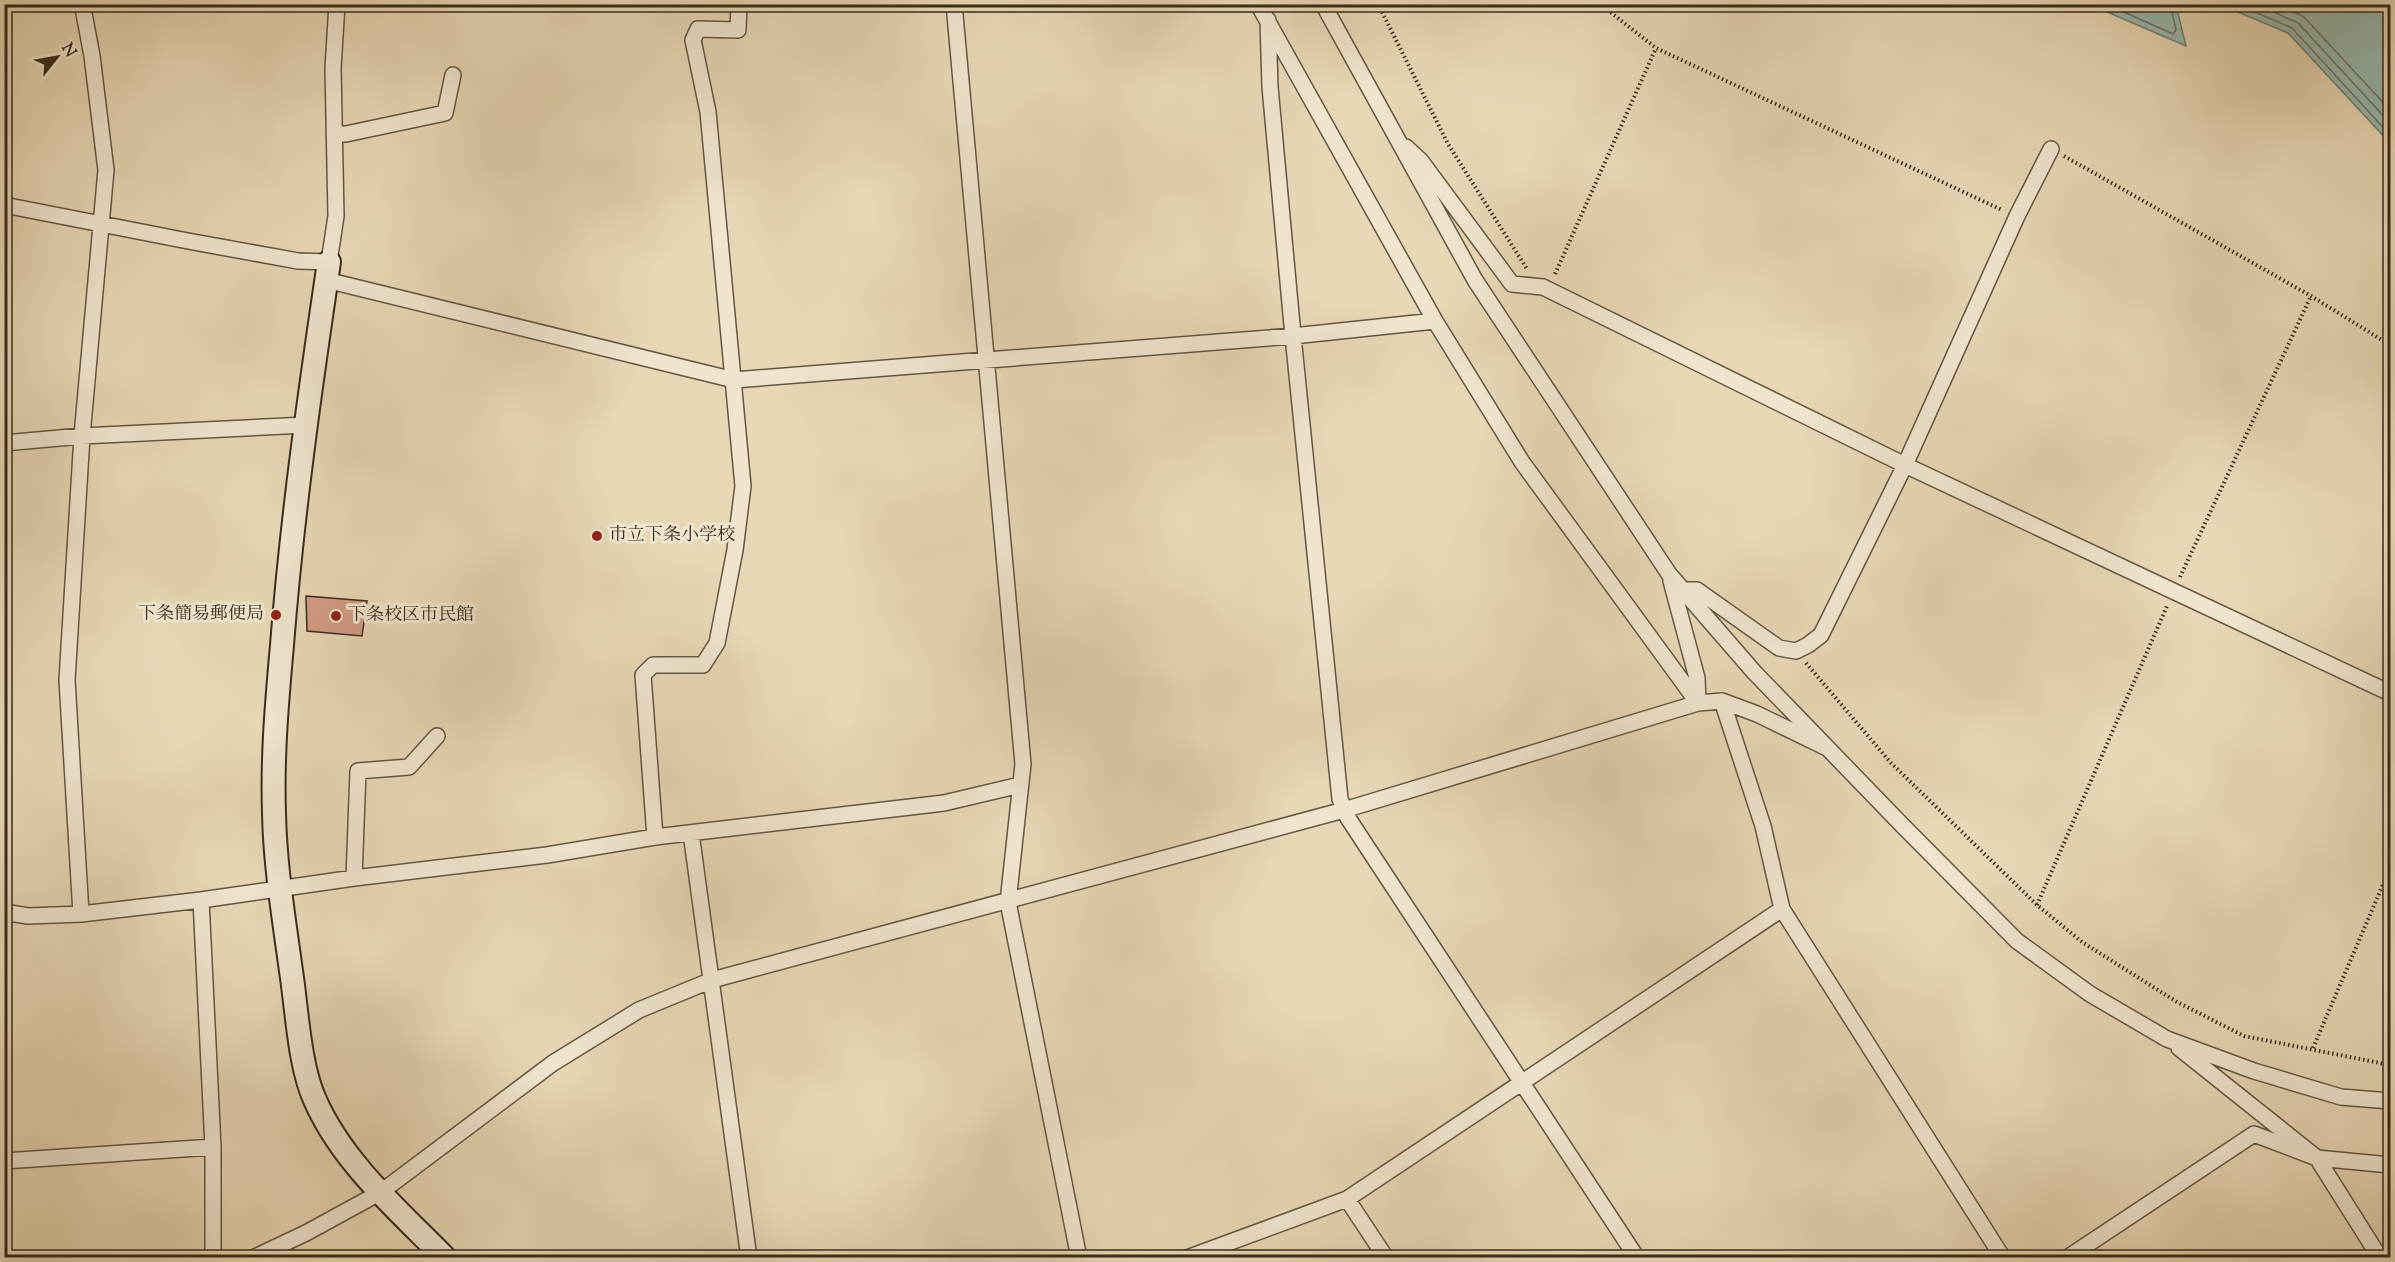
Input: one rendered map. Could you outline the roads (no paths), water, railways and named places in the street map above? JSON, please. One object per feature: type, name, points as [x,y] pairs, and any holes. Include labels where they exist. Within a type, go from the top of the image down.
[{"type":"street","points":[[80,4],[83,8],[92,56],[106,170],[82,436],[67,680],[81,914]]},
{"type":"street","points":[[337,4],[333,68],[336,216],[289,557],[273,764],[274,817],[280,890],[305,1066],[313,1098],[331,1132],[381,1192],[445,1257]]},
{"type":"street","points":[[655,837],[643,675],[653,665],[703,665],[717,643],[735,550],[743,486],[708,112],[693,40],[698,29],[738,30],[739,4]]},
{"type":"street","points":[[954,4],[1023,764],[1008,902],[1078,1257]]},
{"type":"street","points":[[1258,4],[1435,321],[1522,462],[1698,703]]},
{"type":"street","points":[[1323,4],[1475,280],[1669,574],[1754,672],[2017,941],[2090,994],[2167,1039],[2317,1158],[2380,1257]]},
{"type":"street","points":[[1268,20],[1270,87],[1293,336],[1340,799],[1344,810],[1637,1257]]},
{"type":"street","points":[[334,134],[346,134],[445,113],[453,75]]},
{"type":"street","points":[[1397,139],[1421,161],[1512,284],[1543,286],[1905,465],[2391,693]]},
{"type":"street","points":[[1683,590],[1697,590],[1779,648],[1796,651],[1821,635],[1905,465],[2017,216],[2051,149]]},
{"type":"street","points":[[4,205],[298,261],[327,271],[734,380],[1293,336],[1435,321]]},
{"type":"street","points":[[4,443],[82,436],[306,425]]},
{"type":"street","points":[[1669,574],[1697,678],[1698,703]]},
{"type":"street","points":[[1722,701],[1762,826],[1782,909],[2003,1257]]},
{"type":"street","points":[[254,1257],[306,1233],[381,1192],[553,1063],[639,1010],[712,980],[1344,810],[1698,703],[1722,701],[1757,714],[1827,748]]},
{"type":"street","points":[[354,878],[358,771],[409,767],[437,736]]},
{"type":"street","points":[[4,912],[28,916],[81,914],[201,900],[354,878],[547,855],[655,837],[944,803],[1020,785]]},
{"type":"street","points":[[691,833],[749,1257]]},
{"type":"street","points":[[201,900],[213,1147],[213,1257]]},
{"type":"street","points":[[1187,1257],[1347,1198],[1782,909]]},
{"type":"street","points":[[2167,1039],[2254,1071],[2341,1097],[2391,1101]]},
{"type":"street","points":[[2067,1257],[2254,1134],[2317,1158],[2391,1165]]},
{"type":"street","points":[[4,1161],[213,1147]]},
{"type":"street","points":[[1347,1198],[1386,1257]]},
{"type":"water","points":[[2091,5],[2176,5],[2186,46]]},
{"type":"water","points":[[2221,5],[2390,5],[2390,143],[2288,33]]},
{"type":"place","name":"市立下条小学校","points":[[597,536]]},
{"type":"place","name":"下条簡易郵便局","points":[[276,615]]},
{"type":"place","name":"下条校区市民館","points":[[336,616]]}]
